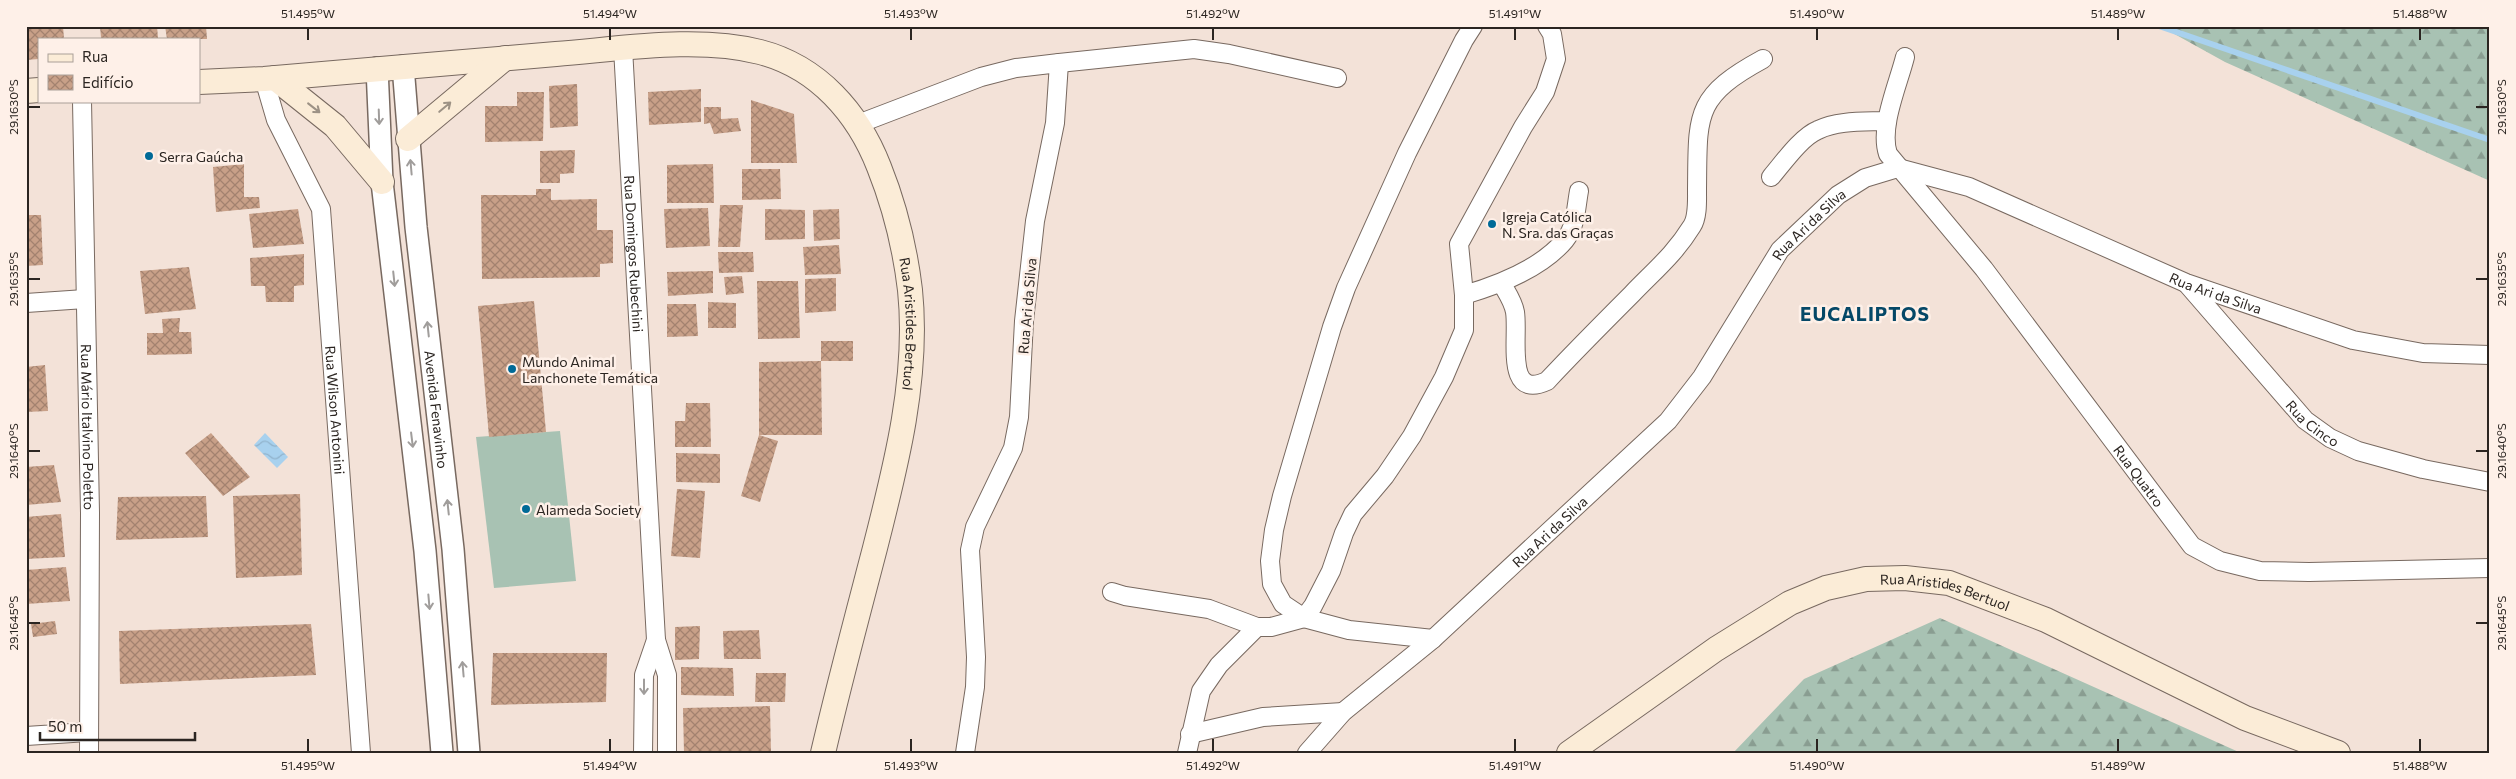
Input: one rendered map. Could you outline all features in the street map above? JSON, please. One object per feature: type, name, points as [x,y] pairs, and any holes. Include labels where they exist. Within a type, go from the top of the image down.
[{"type":"main road","name":"Rua Aristides Bertuol","points":[[200,82],[270,79],[376,68],[623,48],[655,36],[761,53],[794,65],[818,80],[841,102],[858,124],[874,152],[889,191],[901,235],[910,292],[911,350],[905,409],[893,478],[823,753]]},
{"type":"main road","points":[[408,139],[505,58]]},
{"type":"main road","points":[[270,79],[335,126],[382,182]]},
{"type":"main road","name":"Rua Aristides Bertuol","points":[[1569,753],[1716,649],[1790,603],[1826,588],[1866,579],[1905,578],[1949,583],[2046,620],[2245,718],[2338,753]]},
{"type":"street","points":[[1433,639],[1350,630],[1304,618],[1283,604],[1272,584],[1270,561],[1274,530],[1282,496],[1332,327],[1346,288],[1407,153],[1435,101],[1464,40],[1473,26]]},
{"type":"street","points":[[1112,592],[1125,596],[1208,609],[1257,627],[1271,627],[1304,618],[1313,606],[1331,571],[1344,533],[1353,514],[1385,476],[1412,436],[1444,377],[1464,330],[1464,295],[1459,244],[1523,127],[1545,92],[1556,59],[1552,34],[1546,26]]},
{"type":"street","name":"Rua Domingos Rubechini","points":[[623,48],[656,640],[667,675],[667,753]]},
{"type":"street","points":[[858,124],[981,77],[1016,68],[1059,62],[1194,50],[1229,54],[1337,78]]},
{"type":"street","name":"Rua Quatro","points":[[1905,57],[1887,121],[1885,146],[1898,168],[1984,269],[2192,546],[2220,561],[2260,571],[2309,572],[2490,568]]},
{"type":"street","points":[[1502,284],[1515,310],[1517,330],[1516,371],[1520,380],[1528,385],[1538,385],[1547,381],[1673,255],[1694,224],[1700,124],[1706,104],[1717,89],[1735,74],[1763,59]]},
{"type":"street","name":"Rua Ari da Silva","points":[[965,753],[975,687],[976,657],[970,550],[975,527],[1013,448],[1019,417],[1024,321],[1035,221],[1055,123],[1059,62]]},
{"type":"street","name":"Avenida Fenavinho","points":[[403,66],[416,226],[453,549],[470,753]]},
{"type":"street","name":"Avenida Fenavinho","points":[[376,68],[382,182],[425,552],[442,753]]},
{"type":"street","name":"Rua Wilson Antonini","points":[[270,79],[276,120],[321,209],[361,753]]},
{"type":"street","name":"Rua Mário Italvino Poletto","points":[[82,102],[90,513],[88,753]]},
{"type":"street","points":[[1771,177],[1794,150],[1817,130],[1845,123],[1887,121]]},
{"type":"street","name":"Rua Ari da Silva","points":[[1307,753],[1343,712],[1433,639],[1668,421],[1702,378],[1780,250],[1838,195],[1866,178],[1898,168],[1969,187],[2186,283],[2353,340],[2423,353],[2490,355]]},
{"type":"street","points":[[1464,295],[1502,284],[1544,258],[1566,239],[1574,222],[1579,191]]},
{"type":"street","points":[[388,231],[416,226]]},
{"type":"street","name":"Rua Cinco","points":[[2186,283],[2304,420],[2330,438],[2358,451],[2386,459],[2423,469],[2490,482]]},
{"type":"street","points":[[26,303],[85,299]]},
{"type":"street","points":[[407,394],[434,390]]},
{"type":"street","points":[[425,552],[453,549]]},
{"type":"street","points":[[1187,753],[1201,691],[1219,664],[1257,627]]},
{"type":"street","name":"Rua Domingos Rubechini","points":[[643,753],[644,675],[656,640]]},
{"type":"street","points":[[438,709],[466,708]]},
{"type":"street","points":[[1190,734],[1264,717],[1343,712]]},
{"type":"street","points":[[26,736],[88,732]]},
{"type":"green space","points":[[2160,26],[2490,26],[2490,181],[2225,62]]},
{"type":"green space","name":"Alameda Society","points":[[560,431],[576,581],[494,588],[476,437]]},
{"type":"green space","points":[[1940,618],[2241,753],[1733,753],[1804,679]]},
{"type":"water","points":[[265,433],[288,457],[277,468],[254,445]]},
{"type":"building","points":[[26,26],[63,26],[64,38],[38,38],[38,59],[26,60]]},
{"type":"building","points":[[100,26],[157,26],[158,38],[101,38]]},
{"type":"building","points":[[165,26],[206,26],[207,39],[167,38]]},
{"type":"building","points":[[577,84],[578,126],[550,128],[549,86]]},
{"type":"building","points":[[701,89],[701,122],[649,125],[648,92]]},
{"type":"building","points":[[517,92],[544,92],[543,141],[485,142],[485,106],[517,106]]},
{"type":"building","points":[[751,100],[794,114],[797,163],[751,163]]},
{"type":"building","points":[[704,107],[721,107],[721,119],[738,118],[741,131],[714,134],[710,123],[704,124]]},
{"type":"building","points":[[575,150],[574,173],[560,174],[560,183],[540,183],[540,151]]},
{"type":"building","points":[[244,164],[244,197],[259,197],[260,208],[216,212],[213,167]]},
{"type":"building","points":[[713,164],[714,203],[667,203],[667,165]]},
{"type":"building","points":[[742,169],[780,169],[781,199],[742,200]]},
{"type":"building","points":[[536,189],[551,189],[551,200],[597,199],[597,230],[613,230],[613,263],[600,264],[600,277],[482,279],[481,195],[536,195]]},
{"type":"building","points":[[720,205],[743,205],[740,247],[718,247]]},
{"type":"building","points":[[708,208],[710,246],[666,248],[664,209]]},
{"type":"building","points":[[298,209],[304,244],[253,248],[249,214]]},
{"type":"building","points":[[765,209],[805,210],[805,239],[765,240]]},
{"type":"building","points":[[839,209],[840,239],[814,241],[813,210]]},
{"type":"building","points":[[26,215],[41,215],[43,265],[26,266]]},
{"type":"building","points":[[839,245],[841,274],[805,275],[803,247]]},
{"type":"building","points":[[718,252],[753,252],[754,272],[719,273]]},
{"type":"building","points":[[304,254],[304,285],[294,286],[294,302],[266,302],[265,286],[251,286],[250,258]]},
{"type":"building","points":[[189,267],[196,309],[145,314],[140,271]]},
{"type":"building","points":[[713,271],[713,293],[668,296],[667,272]]},
{"type":"building","points":[[742,276],[744,293],[726,295],[724,277]]},
{"type":"building","points":[[836,278],[836,311],[805,313],[805,279]]},
{"type":"building","points":[[757,281],[798,281],[800,338],[758,339]]},
{"type":"building","name":"Mundo Animal Lanchonete Temática","points":[[534,301],[546,432],[489,437],[478,306]]},
{"type":"building","points":[[708,302],[736,303],[736,328],[708,328]]},
{"type":"building","points":[[667,304],[696,304],[698,336],[667,337]]},
{"type":"building","points":[[180,318],[179,332],[191,332],[192,354],[147,355],[147,333],[163,333],[162,319]]},
{"type":"building","points":[[821,341],[853,341],[853,361],[821,361]]},
{"type":"building","points":[[821,361],[822,435],[759,435],[759,362]]},
{"type":"building","points":[[45,365],[48,411],[26,412],[26,367]]},
{"type":"building","points":[[686,403],[710,403],[711,447],[675,447],[675,421],[685,421]]},
{"type":"building","points":[[211,433],[250,477],[223,496],[185,453]]},
{"type":"building","points":[[759,435],[778,441],[760,502],[741,496]]},
{"type":"building","points":[[676,453],[720,454],[720,483],[676,482]]},
{"type":"building","points":[[54,465],[61,502],[26,505],[26,467]]},
{"type":"building","points":[[677,489],[705,491],[700,558],[671,556]]},
{"type":"building","points":[[300,494],[302,575],[236,578],[233,496]]},
{"type":"building","points":[[206,496],[208,537],[116,540],[118,497]]},
{"type":"building","points":[[61,514],[65,557],[26,559],[26,517]]},
{"type":"building","points":[[66,567],[70,601],[26,604],[26,570]]},
{"type":"building","points":[[55,621],[57,634],[33,637],[31,624]]},
{"type":"building","points":[[311,624],[316,675],[120,684],[119,631]]},
{"type":"building","points":[[700,626],[699,659],[675,660],[675,627]]},
{"type":"building","points":[[759,630],[761,659],[724,659],[723,631]]},
{"type":"building","points":[[493,653],[607,653],[606,702],[491,705]]},
{"type":"building","points":[[681,667],[733,668],[734,696],[681,695]]},
{"type":"building","points":[[756,673],[786,673],[785,702],[755,702]]},
{"type":"building","points":[[770,706],[771,753],[684,753],[683,708]]},
{"type":"waterway","points":[[2159,26],[2490,140]]},
{"type":"place","name":"Serra Gaúcha","points":[[149,156]]},
{"type":"place","name":"Igreja Católica N. Sra. das Graças","points":[[1492,224]]},
{"type":"place","name":"Mundo Animal Lanchonete Temática","points":[[512,369]]},
{"type":"place","name":"Alameda Society","points":[[526,509]]},
{"type":"district","name":"EUCALIPTOS","points":[[1865,313]]}]
